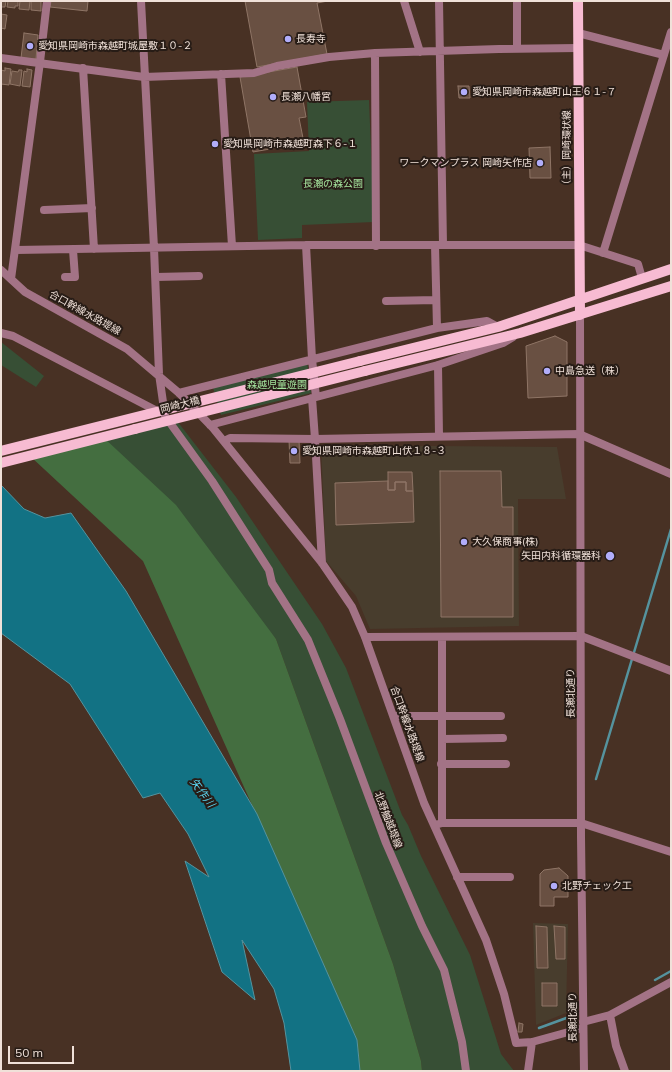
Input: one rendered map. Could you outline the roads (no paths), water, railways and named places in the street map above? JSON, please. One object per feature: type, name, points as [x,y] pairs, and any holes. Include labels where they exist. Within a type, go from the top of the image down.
[{"type":"main road","name":"（主）岡崎環状線","points":[[578,1],[580,315]]},
{"type":"main road","points":[[498,327],[671,269]]},
{"type":"main road","points":[[520,333],[671,286]]},
{"type":"main road","name":"岡崎大橋","points":[[1,451],[498,327]]},
{"type":"main road","name":"岡崎大橋","points":[[1,463],[520,333]]},
{"type":"street","points":[[11,279],[16,250],[47,1]]},
{"type":"street","points":[[141,1],[156,277],[159,374],[166,416]]},
{"type":"street","points":[[404,1],[420,52]]},
{"type":"street","points":[[437,328],[436,300],[439,245],[439,1]]},
{"type":"street","points":[[517,1],[517,49]]},
{"type":"street","points":[[603,253],[671,32]]},
{"type":"street","points":[[578,33],[664,55]]},
{"type":"street","points":[[1,58],[144,77],[254,73],[277,66],[329,57],[375,53],[578,48]]},
{"type":"street","points":[[375,53],[376,246]]},
{"type":"street","points":[[83,68],[94,249]]},
{"type":"street","points":[[221,74],[232,246]]},
{"type":"street","points":[[44,210],[92,208]]},
{"type":"street","points":[[16,250],[306,245],[579,246],[638,264],[642,278]]},
{"type":"street","points":[[306,245],[322,563]]},
{"type":"street","points":[[65,277],[75,277],[73,250]]},
{"type":"street","name":"合口幹線水路堤線","points":[[1,270],[25,292],[127,349],[150,369],[159,374],[224,441],[322,563],[352,607],[365,637],[424,803],[438,824],[457,876],[486,940],[504,994],[516,1043],[532,1042]]},
{"type":"street","points":[[156,277],[199,276]]},
{"type":"street","points":[[386,301],[436,300]]},
{"type":"street","name":"長瀬北通り","points":[[580,315],[581,823],[584,1071]]},
{"type":"street","points":[[179,393],[437,328],[487,320],[498,327]]},
{"type":"street","points":[[1,333],[13,336],[166,416]]},
{"type":"street","points":[[210,425],[438,365],[503,343],[520,333]]},
{"type":"street","points":[[438,365],[438,436]]},
{"type":"street","name":"北野舳越堤線","points":[[166,416],[212,481],[269,570],[272,583],[308,640],[340,719],[386,843],[422,926],[444,970],[462,1042],[466,1071]]},
{"type":"street","points":[[224,441],[230,438],[316,439],[580,434],[671,474]]},
{"type":"street","points":[[365,637],[581,636],[671,671]]},
{"type":"street","points":[[442,637],[442,739],[438,824],[581,823],[671,852]]},
{"type":"street","points":[[394,716],[501,716]]},
{"type":"street","points":[[442,739],[503,738]]},
{"type":"street","points":[[441,764],[506,764]]},
{"type":"street","points":[[457,876],[510,878]]},
{"type":"street","points":[[528,1071],[532,1042],[610,1015],[671,982]]},
{"type":"street","points":[[610,1015],[616,1046],[625,1071]]},
{"type":"water","name":"矢作川","points":[[1,485],[24,509],[45,518],[71,513],[126,591],[257,814],[357,1040],[360,1071],[291,1071],[284,1023],[274,989],[242,940],[255,1000],[222,972],[185,861],[209,877],[188,834],[160,793],[143,798],[70,684],[1,633]]},
{"type":"waterway","points":[[596,779],[671,529]]},
{"type":"waterway","points":[[655,980],[671,971]]},
{"type":"waterway","points":[[539,1028],[569,1017]]},
{"type":"place","name":"長寿寺","points":[[288,39]]},
{"type":"place","name":"愛知県岡崎市森越町城屋敷１０‐２","points":[[30,46]]},
{"type":"place","name":"愛知県岡崎市森越町山王６１‐７","points":[[464,92]]},
{"type":"place","name":"長瀬八幡宮","points":[[273,97]]},
{"type":"place","name":"愛知県岡崎市森越町森下６‐１","points":[[215,144]]},
{"type":"place","name":"ワークマンプラス 岡崎矢作店","points":[[540,163]]},
{"type":"place","name":"中島急送（株）","points":[[547,371]]},
{"type":"place","name":"愛知県岡崎市森越町山伏１８‐３","points":[[294,451]]},
{"type":"place","name":"大久保商事(株)","points":[[464,542]]},
{"type":"place","name":"矢田内科循環器科","points":[[610,556]]},
{"type":"place","name":"北野チェック工","points":[[554,886]]},
{"type":"park label","name":"長瀬の森公園","points":[[333,184]]},
{"type":"park label","name":"森越児童遊園","points":[[277,385]]}]
